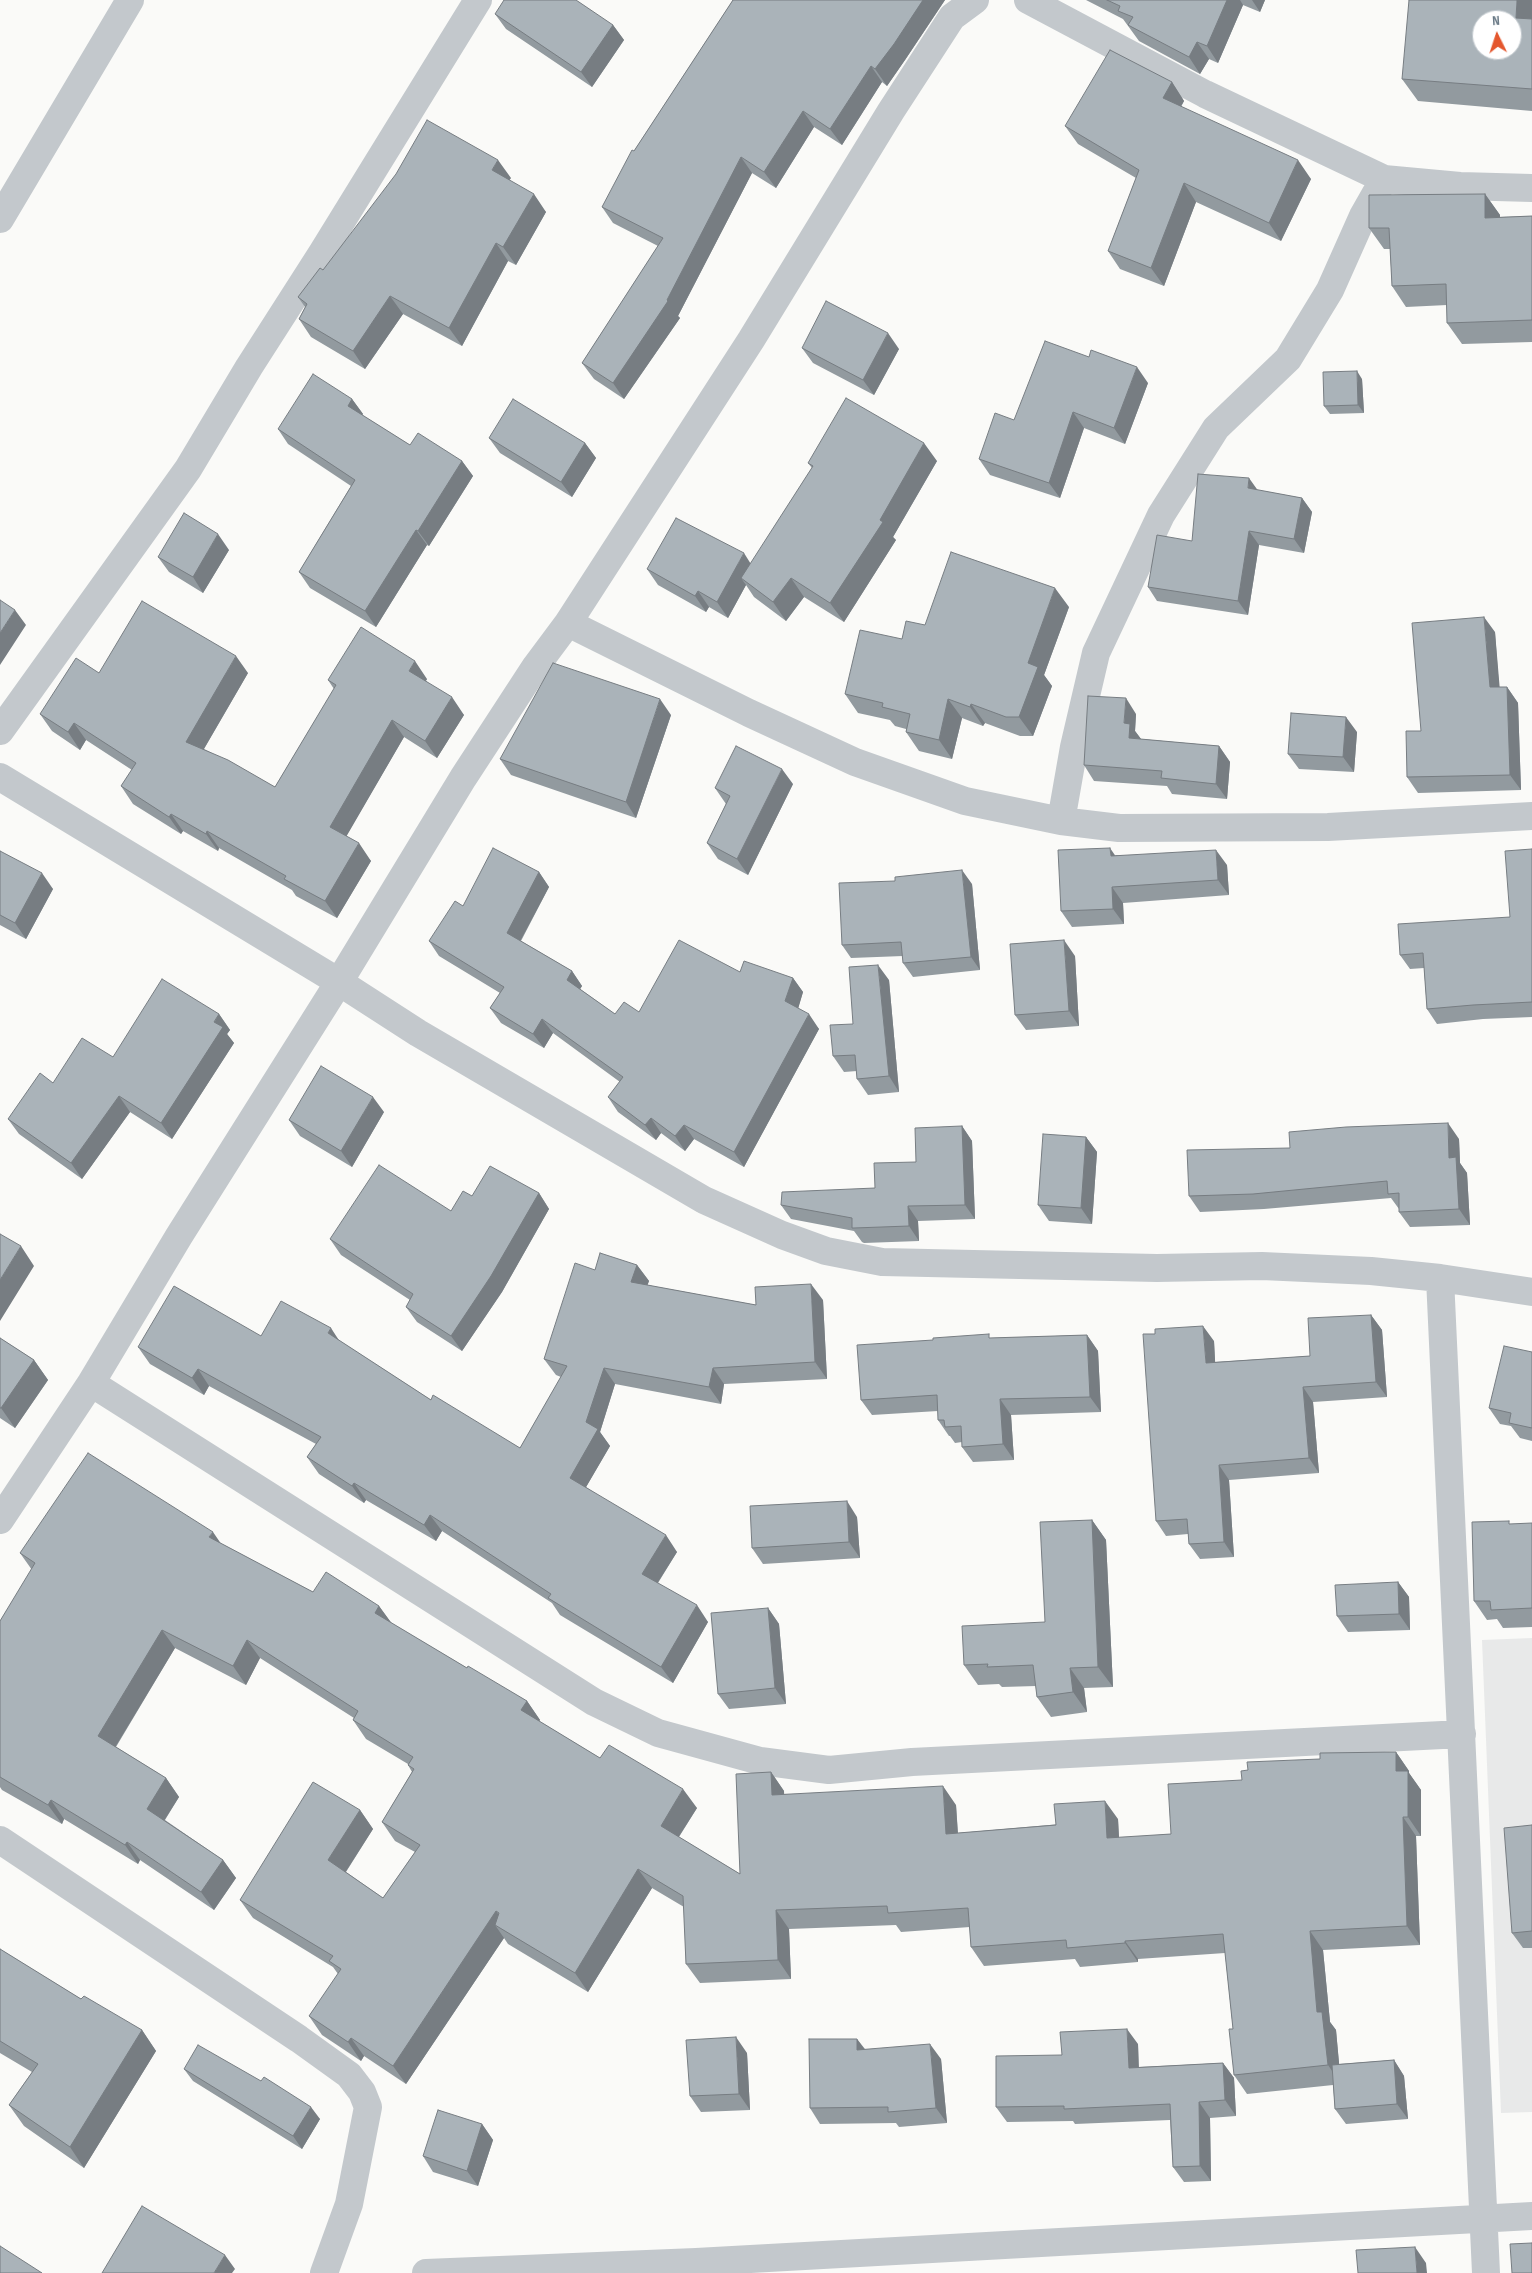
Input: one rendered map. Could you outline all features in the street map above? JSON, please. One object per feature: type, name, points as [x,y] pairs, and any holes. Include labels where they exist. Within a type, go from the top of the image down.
[{"type":"street","points":[[0,218],[130,0]]},
{"type":"street","points":[[0,731],[188,469],[249,367],[322,253],[478,0]]},
{"type":"street","points":[[0,1520],[91,1383],[179,1236],[339,982],[463,778],[536,666],[568,623],[751,340],[891,111],[952,17],[975,0]]},
{"type":"street","points":[[1028,0],[1206,94],[1384,179],[1460,186],[1532,188]]},
{"type":"street","points":[[1060,821],[1074,747],[1096,654],[1161,515],[1216,428],[1288,359],[1330,290],[1363,216],[1384,179]]},
{"type":"street","points":[[568,623],[749,713],[855,762],[964,802],[1060,821],[1119,828],[1328,827],[1532,816]]},
{"type":"street","points":[[0,777],[339,982],[427,1038],[704,1200],[782,1236],[826,1251],[882,1262],[1157,1268],[1262,1266],[1371,1271],[1440,1278],[1532,1292]]},
{"type":"street","points":[[1440,1278],[1486,2273]]},
{"type":"street","points":[[91,1383],[594,1702],[658,1733],[760,1761],[828,1770],[912,1762],[1462,1734]]},
{"type":"street","points":[[0,1840],[299,2039],[348,2075],[362,2092],[368,2108],[351,2195],[324,2273]]},
{"type":"street","points":[[426,2273],[696,2268],[1532,2216]]},
{"type":"shaded area","points":[[1532,1638],[1532,2112],[1501,2113],[1482,1640]]},
{"type":"building","points":[[504,0],[576,0],[613,25],[581,72],[495,14]]},
{"type":"building","points":[[733,0],[923,0],[875,69],[871,66],[830,129],[803,111],[764,172],[741,157],[668,301],[613,383],[582,363],[663,238],[602,207],[632,150],[634,151]]},
{"type":"building","points":[[1107,0],[1227,0],[1207,46],[1197,42],[1189,57],[1128,25],[1133,17],[1118,11],[1120,6]]},
{"type":"building","points":[[1409,0],[1517,0],[1516,10],[1472,10],[1472,60],[1522,60],[1522,18],[1532,19],[1532,89],[1402,79]]},
{"type":"building","points":[[1110,50],[1172,82],[1163,98],[1298,160],[1269,223],[1184,183],[1151,268],[1108,251],[1139,170],[1065,126]]},
{"type":"building","points":[[427,120],[498,160],[492,170],[534,194],[503,247],[496,243],[449,328],[390,296],[353,351],[299,319],[307,304],[298,297],[320,268],[323,270],[396,174]]},
{"type":"building","points":[[1485,194],[1485,218],[1532,216],[1532,320],[1447,323],[1446,284],[1392,286],[1389,228],[1369,228],[1369,195]]},
{"type":"building","points":[[826,301],[888,333],[863,380],[802,348]]},
{"type":"building","points":[[1045,341],[1089,357],[1091,350],[1137,367],[1114,428],[1073,412],[1049,483],[979,459],[995,413],[1014,420]]},
{"type":"building","points":[[1357,371],[1358,405],[1324,406],[1323,372]]},
{"type":"building","points":[[313,374],[352,399],[348,406],[410,445],[418,433],[462,461],[365,611],[299,572],[355,480],[278,429]]},
{"type":"building","points":[[846,398],[924,443],[880,520],[883,522],[830,603],[791,578],[773,602],[741,578],[813,466],[808,463]]},
{"type":"building","points":[[513,399],[585,443],[561,482],[489,438]]},
{"type":"building","points":[[1198,474],[1249,478],[1248,488],[1302,498],[1294,539],[1249,531],[1238,601],[1148,587],[1157,535],[1192,541]]},
{"type":"building","points":[[184,513],[218,534],[193,577],[158,557]]},
{"type":"building","points":[[676,518],[744,553],[717,602],[698,591],[695,596],[647,569]]},
{"type":"building","points":[[951,552],[1055,588],[1028,663],[1038,667],[1019,717],[1006,717],[971,704],[970,707],[948,699],[939,740],[906,732],[910,714],[882,707],[883,703],[845,694],[860,630],[902,639],[906,621],[925,625]]},
{"type":"building","points":[[0,600],[15,610],[0,633]]},
{"type":"building","points":[[142,601],[236,656],[186,742],[228,760],[275,787],[336,685],[328,680],[361,627],[415,661],[409,671],[452,697],[425,741],[392,720],[330,827],[359,843],[325,901],[284,879],[286,876],[207,831],[206,834],[171,814],[169,817],[121,786],[136,763],[74,723],[68,732],[40,714],[76,658],[99,673]]},
{"type":"building","points":[[1484,617],[1490,687],[1507,687],[1510,775],[1407,777],[1406,731],[1421,731],[1412,623]]},
{"type":"building","points":[[553,663],[660,699],[626,802],[500,759]]},
{"type":"building","points":[[1088,696],[1126,698],[1124,723],[1130,724],[1129,738],[1219,746],[1216,784],[1161,778],[1162,771],[1084,765]]},
{"type":"building","points":[[1291,713],[1346,717],[1343,757],[1288,754]]},
{"type":"building","points":[[736,746],[782,769],[737,859],[707,843],[730,796],[715,788]]},
{"type":"building","points":[[493,848],[539,872],[507,933],[572,971],[567,980],[615,1014],[624,1002],[639,1012],[679,940],[740,972],[744,961],[793,978],[785,1001],[809,1014],[734,1152],[684,1125],[675,1136],[651,1118],[645,1125],[608,1097],[623,1077],[542,1019],[533,1034],[490,1008],[504,987],[429,941],[455,901],[463,906]]},
{"type":"building","points":[[1110,848],[1111,856],[1216,850],[1218,880],[1112,887],[1113,909],[1061,911],[1058,850]]},
{"type":"building","points":[[1532,849],[1532,1002],[1427,1009],[1423,953],[1400,955],[1398,924],[1510,917],[1505,851]]},
{"type":"building","points":[[0,851],[42,873],[15,923],[0,915]]},
{"type":"building","points":[[962,870],[971,957],[903,963],[901,942],[842,945],[839,883],[895,881],[895,877]]},
{"type":"building","points":[[1064,940],[1069,1011],[1015,1015],[1010,944]]},
{"type":"building","points":[[878,965],[889,1076],[857,1079],[855,1055],[833,1056],[830,1025],[853,1024],[849,967]]},
{"type":"building","points":[[162,979],[219,1014],[214,1022],[223,1027],[161,1123],[119,1096],[71,1163],[8,1119],[40,1073],[53,1083],[82,1038],[113,1057]]},
{"type":"building","points":[[321,1066],[373,1097],[341,1151],[289,1120]]},
{"type":"building","points":[[1448,1123],[1449,1158],[1456,1157],[1459,1209],[1399,1212],[1399,1193],[1388,1194],[1387,1181],[1253,1194],[1189,1196],[1187,1150],[1290,1148],[1289,1132],[1346,1127]]},
{"type":"building","points":[[962,1126],[965,1205],[908,1206],[909,1226],[852,1228],[852,1218],[781,1205],[782,1192],[875,1188],[874,1163],[916,1162],[915,1128]]},
{"type":"building","points":[[1043,1134],[1086,1137],[1081,1208],[1038,1205]]},
{"type":"building","points":[[379,1165],[451,1211],[463,1191],[472,1196],[490,1166],[539,1193],[491,1276],[451,1336],[406,1307],[413,1294],[330,1239]]},
{"type":"building","points":[[0,1234],[21,1246],[0,1280]]},
{"type":"building","points":[[600,1253],[637,1265],[631,1282],[756,1305],[755,1287],[811,1284],[815,1362],[713,1368],[709,1387],[604,1368],[586,1422],[598,1429],[570,1478],[666,1535],[642,1574],[697,1605],[661,1667],[548,1598],[551,1594],[430,1515],[424,1525],[354,1483],[352,1486],[307,1457],[321,1437],[198,1369],[192,1378],[138,1347],[174,1286],[261,1336],[281,1301],[331,1328],[328,1333],[431,1400],[433,1395],[520,1448],[567,1366],[544,1359],[575,1263],[595,1270]]},
{"type":"building","points":[[1371,1315],[1376,1382],[1303,1387],[1309,1458],[1219,1465],[1224,1542],[1189,1544],[1187,1519],[1156,1521],[1143,1334],[1155,1334],[1155,1329],[1203,1326],[1206,1363],[1310,1356],[1308,1318]]},
{"type":"building","points":[[989,1334],[989,1338],[1087,1335],[1090,1397],[1000,1399],[1003,1444],[962,1447],[961,1426],[945,1427],[944,1420],[938,1420],[937,1395],[861,1400],[857,1345]]},
{"type":"building","points":[[0,1338],[34,1360],[1,1408],[0,1408]]},
{"type":"building","points":[[1504,1346],[1532,1352],[1532,1428],[1509,1423],[1511,1413],[1489,1408]]},
{"type":"building","points":[[88,1453],[213,1532],[209,1537],[313,1592],[326,1572],[379,1606],[375,1613],[467,1668],[468,1666],[527,1701],[521,1710],[600,1758],[609,1745],[683,1789],[661,1826],[740,1874],[736,1774],[771,1772],[772,1795],[943,1786],[946,1834],[1056,1825],[1054,1804],[1105,1801],[1107,1838],[1171,1834],[1168,1784],[1242,1780],[1241,1771],[1248,1770],[1247,1762],[1320,1759],[1320,1753],[1396,1752],[1396,1771],[1408,1771],[1408,1817],[1403,1817],[1407,1926],[1310,1931],[1317,2012],[1322,2012],[1328,2065],[1234,2075],[1229,2029],[1233,2029],[1223,1934],[1125,1941],[1125,1943],[1067,1948],[1066,1940],[971,1947],[968,1908],[888,1913],[887,1906],[776,1910],[778,1960],[686,1964],[683,1896],[638,1869],[575,1973],[495,1925],[499,1913],[496,1911],[393,2066],[351,2038],[348,2042],[309,2016],[341,1969],[329,1961],[333,1956],[240,1900],[313,1782],[360,1810],[328,1860],[383,1898],[420,1845],[382,1822],[414,1769],[408,1765],[413,1757],[353,1720],[358,1711],[247,1640],[233,1666],[162,1630],[98,1736],[166,1778],[147,1809],[223,1860],[201,1892],[127,1842],[125,1845],[51,1800],[48,1805],[0,1777],[0,1621],[35,1563],[20,1553]]},
{"type":"building","points":[[847,1501],[849,1542],[752,1548],[750,1506]]},
{"type":"building","points":[[1092,1520],[1098,1667],[1070,1668],[1073,1692],[1037,1697],[1033,1665],[987,1667],[988,1664],[964,1665],[962,1626],[1045,1622],[1040,1522]]},
{"type":"building","points":[[1509,1521],[1509,1524],[1532,1523],[1532,1608],[1491,1610],[1490,1601],[1474,1601],[1472,1522]]},
{"type":"building","points":[[1398,1582],[1399,1614],[1337,1616],[1335,1585]]},
{"type":"building","points":[[768,1608],[775,1688],[718,1694],[711,1613]]},
{"type":"building","points":[[1532,1825],[1532,1931],[1512,1933],[1504,1828]]},
{"type":"building","points":[[0,1949],[81,1999],[84,1996],[142,2030],[70,2147],[9,2105],[38,2064],[0,2041]]},
{"type":"building","points":[[1127,2029],[1129,2068],[1223,2063],[1225,2100],[1199,2102],[1200,2166],[1173,2167],[1170,2104],[1064,2109],[1064,2106],[996,2107],[996,2056],[1062,2055],[1060,2032]]},
{"type":"building","points":[[736,2037],[739,2094],[690,2096],[686,2040]]},
{"type":"building","points":[[809,2039],[857,2039],[857,2050],[930,2044],[936,2108],[888,2112],[888,2107],[810,2108]]},
{"type":"building","points":[[198,2045],[261,2081],[264,2077],[311,2107],[293,2136],[184,2069]]},
{"type":"building","points":[[1394,2060],[1397,2104],[1335,2109],[1332,2065]]},
{"type":"building","points":[[438,2110],[482,2124],[467,2171],[423,2156]]},
{"type":"building","points":[[142,2206],[225,2255],[214,2273],[102,2273]]},
{"type":"building","points":[[1532,2243],[1532,2273],[1512,2273],[1510,2244]]},
{"type":"building","points":[[0,2246],[42,2273],[0,2273]]},
{"type":"building","points":[[1415,2247],[1417,2273],[1358,2273],[1356,2250]]}]
